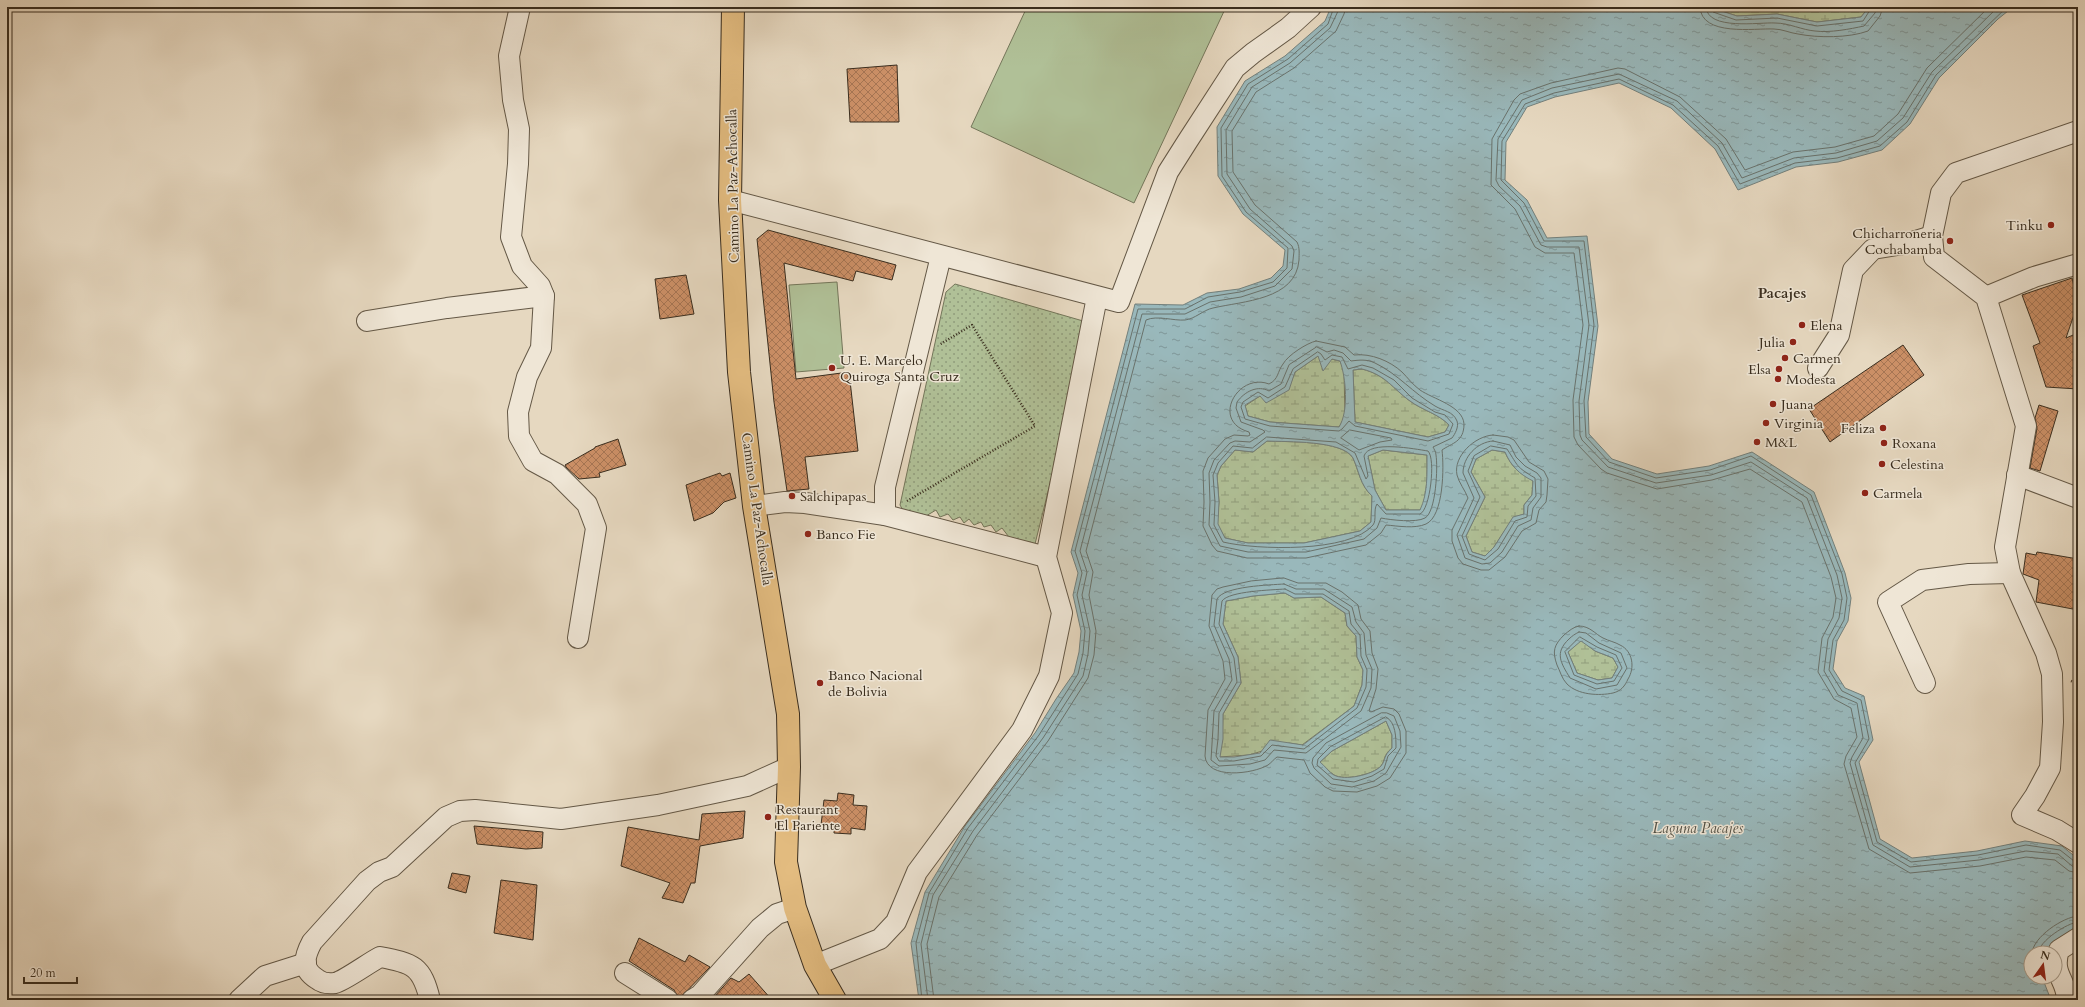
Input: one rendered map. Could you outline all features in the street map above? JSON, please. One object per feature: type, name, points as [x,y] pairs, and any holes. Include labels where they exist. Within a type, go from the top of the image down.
[{"type":"main road","name":"Camino La Paz-Achocalla","points":[[733,7],[730,200],[739,372],[754,506],[788,714],[789,767],[786,862],[795,908],[815,965],[835,1000]]},
{"type":"street","points":[[520,7],[509,56],[513,100],[518,129],[518,164],[511,237],[522,266],[540,286],[544,296],[541,348],[525,384],[518,412],[519,436],[533,460],[557,474],[587,504],[596,528],[578,638]]},
{"type":"street","points":[[730,200],[1119,302],[1168,172],[1235,68],[1288,28],[1311,7]]},
{"type":"street","points":[[2078,131],[1956,173],[1941,193],[1932,236],[1934,257],[1986,297],[2026,426],[2005,547],[2010,573],[2046,653],[2052,674],[2053,722],[2050,768],[2035,796],[2022,815],[2057,830],[2078,843]]},
{"type":"street","points":[[1818,368],[1839,335],[1853,270],[1873,249],[1909,243],[1932,236]]},
{"type":"street","points":[[893,510],[885,487],[941,256]]},
{"type":"street","points":[[1986,297],[2034,277],[2078,264]]},
{"type":"street","points":[[367,321],[448,308],[544,296]]},
{"type":"street","points":[[815,965],[880,939],[896,922],[917,872],[1022,730],[1049,676],[1062,613],[1046,557],[1097,297]]},
{"type":"street","points":[[2017,475],[2078,498]]},
{"type":"street","points":[[754,506],[785,502],[893,510],[1046,557]]},
{"type":"street","points":[[1925,683],[1888,602],[1922,580],[1969,574],[2010,573]]},
{"type":"street","points":[[430,1000],[426,981],[417,969],[403,961],[380,957],[336,983],[322,983],[309,974],[306,963],[306,953],[312,942],[367,882],[379,872],[392,867],[446,817],[460,811],[475,810],[560,819],[658,805],[747,786],[789,767]]},
{"type":"street","points":[[692,1000],[700,994],[760,928],[777,914],[795,908]]},
{"type":"street","points":[[2067,1000],[2056,968],[2056,959],[2059,950],[2078,938]]},
{"type":"street","points":[[239,1000],[265,976],[306,963]]},
{"type":"street","points":[[625,973],[668,1000]]},
{"type":"path","points":[[893,510],[1035,426],[972,325],[934,348]]},
{"type":"green space","points":[[1027,7],[1226,7],[1134,203],[971,127]]},
{"type":"green space","points":[[1709,7],[1869,7],[1861,17],[1817,22],[1777,14],[1737,16]]},
{"type":"green space","points":[[837,282],[844,368],[796,372],[789,285]]},
{"type":"green space","points":[[955,284],[1090,323],[1034,548],[1015,545],[1002,528],[996,532],[991,525],[984,527],[981,522],[974,525],[969,519],[964,523],[960,517],[953,520],[948,514],[940,517],[936,510],[921,519],[905,514],[900,505],[946,292]]},
{"type":"green space","points":[[1318,356],[1340,361],[1344,371],[1345,417],[1339,427],[1270,422],[1248,416],[1245,406],[1260,396],[1288,390],[1295,372]]},
{"type":"green space","points":[[1362,369],[1383,378],[1410,401],[1445,421],[1449,425],[1445,432],[1428,437],[1355,422],[1353,370]]},
{"type":"green space","points":[[1267,441],[1313,443],[1338,448],[1347,452],[1353,458],[1362,483],[1372,496],[1371,522],[1360,531],[1304,543],[1248,543],[1225,538],[1217,524],[1219,502],[1217,475],[1221,466],[1235,450],[1253,452]]},
{"type":"green space","points":[[1383,450],[1427,455],[1426,490],[1421,510],[1386,510],[1375,490],[1368,456]]},
{"type":"green space","points":[[1492,450],[1505,452],[1516,469],[1533,480],[1532,495],[1524,505],[1524,514],[1513,518],[1494,547],[1485,556],[1472,552],[1466,536],[1485,497],[1471,472],[1476,459]]},
{"type":"green space","points":[[1285,593],[1294,598],[1321,597],[1345,613],[1347,626],[1356,636],[1357,657],[1363,670],[1362,685],[1354,706],[1302,745],[1289,743],[1249,755],[1219,757],[1222,739],[1223,714],[1241,683],[1238,657],[1223,624],[1226,601],[1253,596]]},
{"type":"green space","points":[[1581,640],[1595,651],[1613,658],[1618,667],[1612,678],[1598,680],[1577,673],[1568,652]]},
{"type":"green space","points":[[1386,721],[1392,735],[1392,748],[1385,756],[1381,766],[1377,769],[1358,776],[1339,777],[1328,771],[1320,762],[1332,751]]},
{"type":"water","name":"Laguna Pacajes","points":[[1331,7],[1709,7],[1737,16],[1777,14],[1817,22],[1861,17],[1869,7],[2013,7],[1998,19],[1939,78],[1910,124],[1882,150],[1838,162],[1796,167],[1738,190],[1715,149],[1671,108],[1619,83],[1555,97],[1527,107],[1506,142],[1505,180],[1527,200],[1547,238],[1587,236],[1598,326],[1588,402],[1589,434],[1612,459],[1657,474],[1709,466],[1752,452],[1814,492],[1845,573],[1851,598],[1848,621],[1837,641],[1833,669],[1845,688],[1864,696],[1873,740],[1859,762],[1880,839],[1912,858],[1977,851],[2025,841],[2062,846],[2078,859],[2078,931],[2069,933],[2055,945],[2023,945],[2023,985],[2045,985],[2051,1000],[919,1000],[911,943],[925,892],[965,826],[1035,733],[1074,673],[1079,652],[1081,631],[1073,595],[1078,573],[1071,552],[1135,304],[1183,305],[1207,293],[1239,289],[1271,278],[1283,266],[1285,250],[1243,214],[1218,176],[1217,127],[1245,81],[1285,56],[1325,21]],"holes":[[[1318,356],[1323,371],[1332,359],[1340,361],[1344,376],[1346,394],[1344,412],[1339,427],[1270,422],[1248,416],[1245,405],[1260,396],[1266,403],[1289,390],[1295,372]],[[1362,369],[1383,378],[1410,401],[1445,421],[1449,425],[1445,432],[1428,437],[1355,422],[1353,370]],[[1267,441],[1313,443],[1338,448],[1347,452],[1353,458],[1362,483],[1372,496],[1371,522],[1360,531],[1304,543],[1248,543],[1225,538],[1218,524],[1219,502],[1217,475],[1221,466],[1235,450],[1253,452]],[[1383,450],[1427,455],[1426,490],[1420,510],[1386,510],[1375,490],[1368,456]],[[1492,450],[1505,452],[1516,469],[1533,481],[1532,495],[1524,505],[1524,514],[1513,517],[1494,547],[1485,556],[1472,552],[1466,536],[1485,497],[1471,472],[1476,459]],[[1285,593],[1294,598],[1321,597],[1345,613],[1347,626],[1356,636],[1357,657],[1363,670],[1362,685],[1354,706],[1303,745],[1270,740],[1260,753],[1234,757],[1220,757],[1223,739],[1223,714],[1241,683],[1238,657],[1223,624],[1226,601],[1253,596]],[[1581,641],[1595,651],[1613,658],[1618,667],[1612,678],[1598,680],[1577,673],[1568,652]],[[1386,721],[1392,735],[1392,748],[1387,753],[1383,764],[1372,772],[1358,776],[1339,777],[1332,774],[1320,762],[1332,751]]]},
{"type":"building","points":[[897,65],[899,122],[850,122],[847,69]]},
{"type":"building","points":[[768,230],[896,265],[892,280],[856,271],[853,281],[784,263],[796,379],[849,372],[858,451],[805,457],[809,489],[787,491],[774,402],[757,239]]},
{"type":"building","points":[[686,275],[694,314],[660,319],[655,279]]},
{"type":"building","points":[[2072,278],[2078,303],[2066,338],[2078,333],[2078,389],[2046,387],[2033,346],[2040,343],[2022,295]]},
{"type":"building","points":[[1903,345],[1924,375],[1830,442],[1809,409]]},
{"type":"building","points":[[2039,405],[2058,411],[2040,471],[2030,468],[2037,428],[2035,418]]},
{"type":"building","points":[[618,439],[626,465],[599,473],[600,477],[579,479],[566,467],[565,465],[595,447]]},
{"type":"building","points":[[720,473],[722,476],[730,473],[736,498],[724,502],[713,513],[694,521],[686,485]]},
{"type":"building","points":[[2037,552],[2078,559],[2078,610],[2036,602],[2039,580],[2023,574],[2026,553],[2036,555]]},
{"type":"building","points":[[838,793],[854,795],[853,805],[867,806],[865,830],[851,828],[851,834],[834,833],[834,827],[821,825],[824,800],[837,801]]},
{"type":"building","points":[[745,811],[743,838],[700,846],[695,883],[691,883],[683,903],[662,898],[670,883],[621,866],[628,827],[699,840],[702,814]]},
{"type":"building","points":[[474,826],[543,832],[542,848],[526,849],[477,844]]},
{"type":"building","points":[[452,873],[470,876],[466,893],[448,888]]},
{"type":"building","points":[[501,880],[537,885],[533,940],[494,933]]},
{"type":"building","points":[[639,938],[685,962],[689,955],[710,967],[679,999],[674,990],[629,961]]},
{"type":"building","points":[[749,974],[772,1000],[718,1000],[722,996],[714,997],[731,978],[739,982]]},
{"type":"place","name":"Tinku","points":[[2051,225]]},
{"type":"place","name":"Chicharroneria Cochabamba","points":[[1950,241]]},
{"type":"place","name":"Elena","points":[[1802,325]]},
{"type":"place","name":"Julia","points":[[1793,342]]},
{"type":"place","name":"Carmen","points":[[1785,358]]},
{"type":"place","name":"U. E. Marcelo Quiroga Santa Cruz","points":[[832,368]]},
{"type":"place","name":"Elsa","points":[[1779,369]]},
{"type":"place","name":"Modesta","points":[[1778,379]]},
{"type":"place","name":"Juana","points":[[1773,404]]},
{"type":"place","name":"Virginia","points":[[1766,423]]},
{"type":"place","name":"Feliza","points":[[1883,428]]},
{"type":"place","name":"M&L","points":[[1757,442]]},
{"type":"place","name":"Roxana","points":[[1884,443]]},
{"type":"place","name":"Celestina","points":[[1882,464]]},
{"type":"place","name":"Carmela","points":[[1865,493]]},
{"type":"place","name":"Salchipapas","points":[[792,496]]},
{"type":"place","name":"Banco Fie","points":[[808,534]]},
{"type":"place","name":"Banco Nacional de Bolivia","points":[[820,683]]},
{"type":"place","name":"Restaurant El Pariente","points":[[768,817]]},
{"type":"district","name":"Pacajes","points":[[1782,293]]}]
